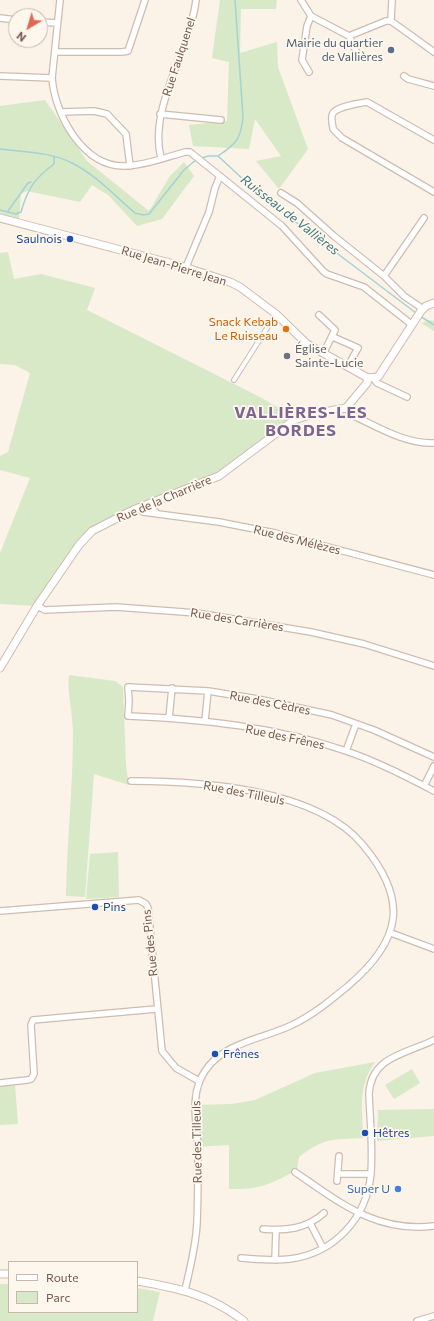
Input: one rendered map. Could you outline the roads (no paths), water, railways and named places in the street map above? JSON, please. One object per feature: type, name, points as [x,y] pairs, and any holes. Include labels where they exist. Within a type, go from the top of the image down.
[{"type":"main road","name":"Rue Jean-Pierre Jean","points":[[0,218],[186,267],[235,285],[276,314],[302,340],[371,378]]},
{"type":"main road","points":[[346,408],[352,404],[371,378],[378,376],[389,362],[422,310],[434,303]]},
{"type":"main road","name":"Rue de la Charrière","points":[[0,668],[36,606],[86,537],[92,531],[139,508],[219,476],[294,420],[313,414],[346,408]]},
{"type":"main road","points":[[138,1281],[185,1290],[210,1299],[244,1321]]},
{"type":"street","points":[[60,0],[52,78],[55,97],[79,142],[90,154],[113,165],[130,166],[185,152],[196,156],[294,238],[323,271],[327,274],[364,287],[413,322]]},
{"type":"street","points":[[55,52],[128,51],[145,0]]},
{"type":"street","name":"Rue Faulquenel","points":[[161,158],[160,114],[190,27],[196,0]]},
{"type":"street","points":[[301,0],[311,16],[349,36],[357,52]]},
{"type":"street","points":[[391,21],[392,0]]},
{"type":"street","points":[[309,72],[302,60],[307,26],[311,16]]},
{"type":"street","points":[[349,36],[386,21],[391,21],[434,52]]},
{"type":"street","points":[[48,22],[57,23]]},
{"type":"street","points":[[0,76],[52,78]]},
{"type":"street","points":[[404,76],[408,79],[434,86]]},
{"type":"street","points":[[434,140],[367,102],[338,109],[333,113],[332,117],[333,129],[342,138],[434,192]]},
{"type":"street","points":[[62,112],[94,111],[108,114],[126,134],[130,166]]},
{"type":"street","name":"Rue Faulquenel","points":[[160,114],[221,120]]},
{"type":"street","points":[[186,267],[208,212],[220,176]]},
{"type":"street","points":[[281,193],[297,203],[422,310]]},
{"type":"street","points":[[384,276],[424,218]]},
{"type":"street","points":[[234,380],[276,314]]},
{"type":"street","points":[[319,315],[334,328],[333,337],[324,352]]},
{"type":"street","points":[[333,337],[358,348],[348,366]]},
{"type":"street","points":[[371,378],[377,383],[407,397]]},
{"type":"street","points":[[346,408],[352,415],[403,438],[425,443],[434,443]]},
{"type":"street","points":[[150,504],[152,509],[158,514]]},
{"type":"street","name":"Rue des Mélèzes","points":[[139,508],[143,512],[219,522],[275,534],[434,575]]},
{"type":"street","name":"Rue des Carrières","points":[[36,606],[45,610],[116,607],[157,608],[204,614],[311,632],[364,644],[434,666]]},
{"type":"street","name":"Rue des Cèdres","points":[[128,716],[128,687],[208,691],[288,705],[332,715],[434,757]]},
{"type":"street","points":[[170,718],[172,688]]},
{"type":"street","points":[[205,721],[208,691]]},
{"type":"street","name":"Rue des Frênes","points":[[128,716],[205,721],[303,738],[346,751],[385,767],[434,791]]},
{"type":"street","points":[[346,751],[356,724]]},
{"type":"street","points":[[424,786],[434,766]]},
{"type":"street","name":"Rue des Tilleuls","points":[[131,781],[187,782],[240,789],[283,799],[326,816],[345,828],[360,842],[375,860],[392,898],[393,922],[391,933],[385,945],[366,969],[323,1006],[294,1024],[231,1048],[213,1062],[199,1082],[195,1105],[198,1164],[197,1225],[185,1290]]},
{"type":"street","name":"Rue des Pins","points":[[0,911],[139,900],[142,901],[148,908],[160,1044],[165,1058],[176,1068],[199,1082]]},
{"type":"street","points":[[391,933],[434,949]]},
{"type":"street","points":[[0,1082],[27,1080],[34,1074],[31,1025],[33,1020],[156,1009]]},
{"type":"street","points":[[241,1258],[275,1260],[296,1258],[323,1248],[346,1232],[359,1214],[367,1192],[371,1174],[369,1086],[374,1075],[383,1063],[394,1056],[434,1040]]},
{"type":"street","points":[[424,1045],[434,1044]]},
{"type":"street","points":[[337,1182],[339,1174],[339,1156]]},
{"type":"street","points":[[296,1172],[359,1214],[396,1226],[410,1228],[434,1226]]},
{"type":"street","points":[[339,1174],[371,1174]]},
{"type":"street","points":[[263,1230],[292,1229],[310,1223],[324,1213]]},
{"type":"street","points":[[310,1223],[323,1248]]},
{"type":"street","points":[[275,1260],[276,1230]]},
{"type":"street","points":[[417,1321],[434,1316]]},
{"type":"waterway","points":[[218,156],[229,148],[239,136],[243,117],[235,0]]},
{"type":"waterway","name":"Ruisseau de Vallières","points":[[0,149],[27,152],[64,159],[89,173],[135,213],[143,215],[149,214],[184,170],[197,159]]},
{"type":"waterway","name":"Ruisseau de Vallières","points":[[0,210],[16,214],[21,212],[29,190],[41,174],[54,164],[54,156]]},
{"type":"waterway","name":"Ruisseau de Vallières","points":[[201,158],[218,156],[260,195],[416,313]]},
{"type":"waterway","name":"Ruisseau de Vallières","points":[[8,211],[28,183],[31,182]]},
{"type":"waterway","name":"Ruisseau de Vallières","points":[[420,316],[434,325]]},
{"type":"place","name":"Mairie du quartier de Vallières","points":[[391,50]]},
{"type":"place","name":"Saulnois","points":[[70,239]]},
{"type":"place","name":"Snack Kebab Le Ruisseau","points":[[286,329]]},
{"type":"place","name":"Église Sainte-Lucie","points":[[287,356]]},
{"type":"place","name":"Pins","points":[[95,907]]},
{"type":"place","name":"Frênes","points":[[215,1054]]},
{"type":"place","name":"Hêtres","points":[[365,1133]]},
{"type":"place","name":"Super U","points":[[398,1189]]},
{"type":"district","name":"VALLIÈRES-LES BORDES","points":[[301,422]]}]
